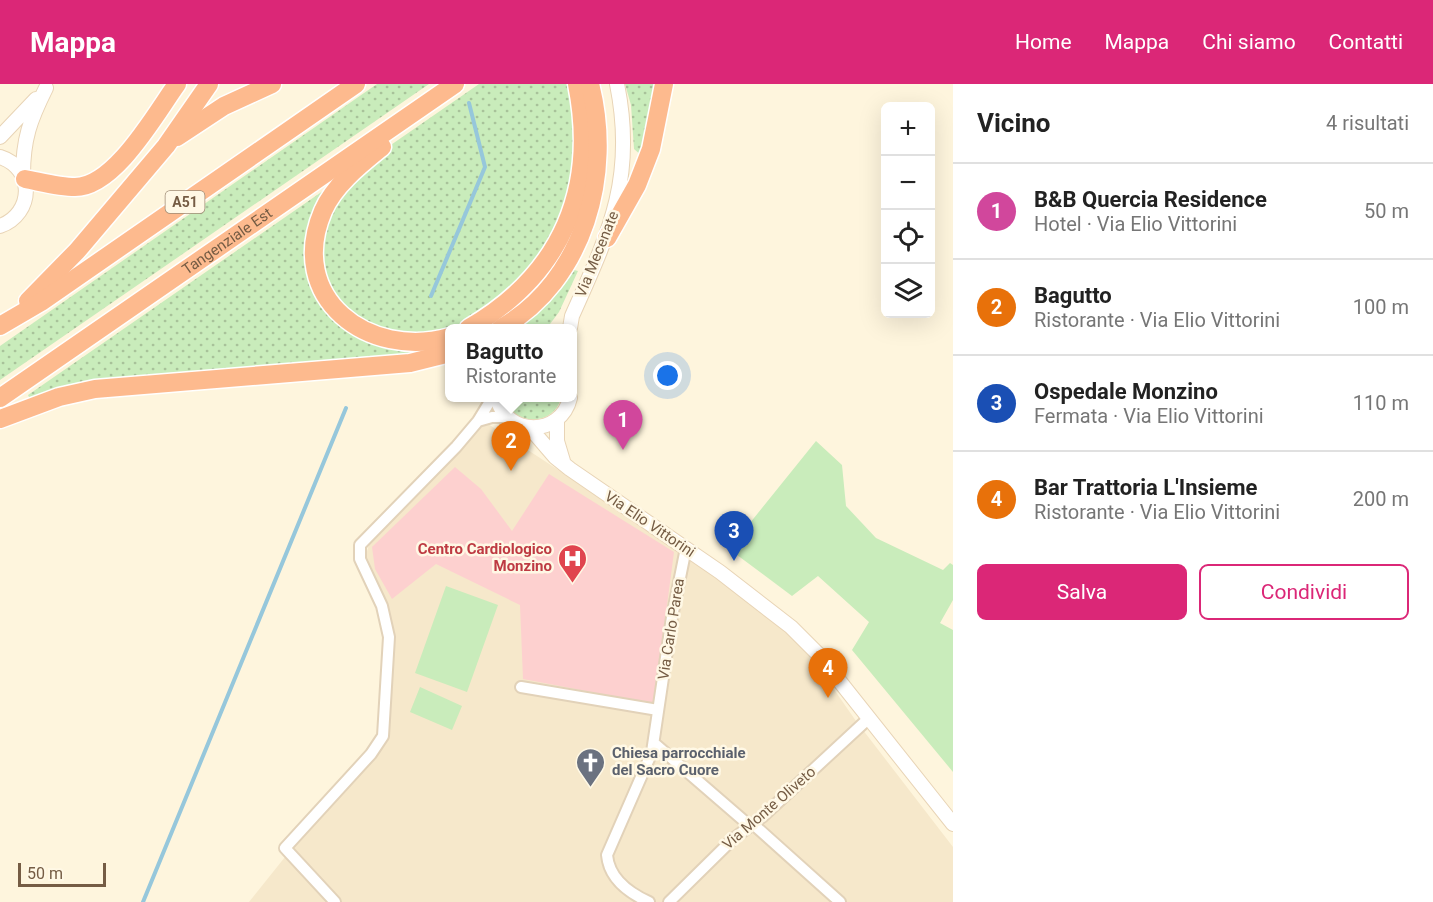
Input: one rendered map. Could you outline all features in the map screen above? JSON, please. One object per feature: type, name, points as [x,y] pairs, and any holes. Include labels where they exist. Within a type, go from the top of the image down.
[{"type":"highway","points":[[24,177],[76,187],[90,184],[103,177],[124,158],[177,84]]},
{"type":"highway","points":[[6,322],[77,251],[166,146],[209,84]]},
{"type":"highway","points":[[166,146],[224,106],[272,84]]},
{"type":"highway","name":"A51","points":[[6,322],[41,302],[356,84]]},
{"type":"highway","points":[[476,324],[500,309],[538,274],[568,224],[583,158],[582,112],[577,84]]},
{"type":"highway","points":[[506,324],[536,300],[562,270],[578,243],[590,211],[600,148],[596,108],[590,84]]},
{"type":"highway","points":[[607,238],[637,185],[651,149],[664,84]]},
{"type":"highway","points":[[445,338],[429,342],[408,342],[369,333],[348,322],[322,290],[315,272],[314,254],[315,233],[324,209],[338,189],[360,165],[451,87]]},
{"type":"highway","name":"Tangenziale Est","points":[[0,398],[451,87]]},
{"type":"highway","points":[[0,419],[58,397],[95,389],[410,363],[445,354]]},
{"type":"highway","points":[[267,374],[284,379],[330,380],[422,372],[445,367]]},
{"type":"street","name":"Via Mecenate","points":[[571,322],[607,238],[615,212],[624,134],[617,84]]},
{"type":"street","points":[[0,226],[13,220],[21,211],[26,195],[23,144],[30,121],[48,86]]},
{"type":"street","points":[[0,137],[48,86]]},
{"type":"street","points":[[0,157],[12,163],[24,177]]},
{"type":"street","points":[[335,902],[285,848],[371,754],[382,736],[389,637],[382,606],[360,559],[360,545],[456,447],[478,421],[490,402]]},
{"type":"street","points":[[499,402],[508,417],[516,424],[530,428],[545,426],[557,419],[568,402]]},
{"type":"street","points":[[478,421],[492,417],[508,417]]},
{"type":"street","points":[[557,419],[557,441],[563,461]]},
{"type":"street","name":"Via Elio Vittorini","points":[[530,428],[555,457],[563,461],[579,476],[735,582],[799,635],[953,824]]},
{"type":"street","name":"Via Carlo Parea","points":[[631,902],[608,863],[609,849],[650,760],[686,548]]},
{"type":"street","points":[[521,687],[658,710]]},
{"type":"street","name":"Via Monte Oliveto","points":[[668,901],[868,719]]},
{"type":"street","points":[[654,743],[840,902]]},
{"type":"street","points":[[616,878],[649,902]]},
{"type":"shaded area","points":[[485,422],[682,551],[788,632],[810,655],[856,721],[953,847],[953,902],[249,902],[293,847],[376,756],[388,738],[393,637],[387,603],[366,555],[372,534]]},
{"type":"shaded area","name":"Centro Cardiologico Monzino","points":[[455,467],[481,489],[512,531],[549,474],[674,552],[654,704],[523,679],[520,605],[436,564],[392,599],[375,569],[372,547]]},
{"type":"green space","points":[[377,84],[429,84],[0,380],[0,346]]},
{"type":"green space","points":[[479,84],[571,84],[578,153],[559,228],[531,272],[465,324],[445,324],[445,331],[418,339],[362,324],[333,295],[319,262],[322,231],[342,193],[385,149]]},
{"type":"green space","points":[[625,84],[657,84],[642,156],[634,149],[631,105]]},
{"type":"green space","points":[[333,184],[308,247],[342,323],[444,342],[410,357],[125,377],[89,382],[30,399],[28,395]]},
{"type":"green space","points":[[574,270],[578,271],[559,312],[550,324],[522,324],[548,303]]},
{"type":"green space","points":[[507,402],[559,402],[550,414],[533,419],[516,414]]},
{"type":"green space","points":[[816,441],[842,465],[846,506],[876,538],[943,570],[950,563],[953,565],[953,600],[940,623],[953,630],[953,772],[852,650],[869,622],[818,576],[792,596],[729,549]]},
{"type":"green space","points":[[446,586],[498,605],[467,692],[415,673]]},
{"type":"green space","points":[[420,687],[462,706],[452,730],[410,712]]},
{"type":"waterway","points":[[431,296],[485,167],[469,103]]},
{"type":"waterway","points":[[143,902],[346,408]]},
{"type":"place","name":"B&B Quercia Residence","points":[[623,450]]},
{"type":"place","name":"Bagutto","points":[[511,471]]},
{"type":"place","name":"Ospedale Monzino","points":[[734,561]]},
{"type":"place","name":"Centro Cardiologico Monzino","points":[[573,584]]},
{"type":"place","name":"Bar Trattoria L'Insieme","points":[[828,698]]},
{"type":"place","name":"Chiesa parrocchiale del Sacro Cuore","points":[[591,788]]}]
